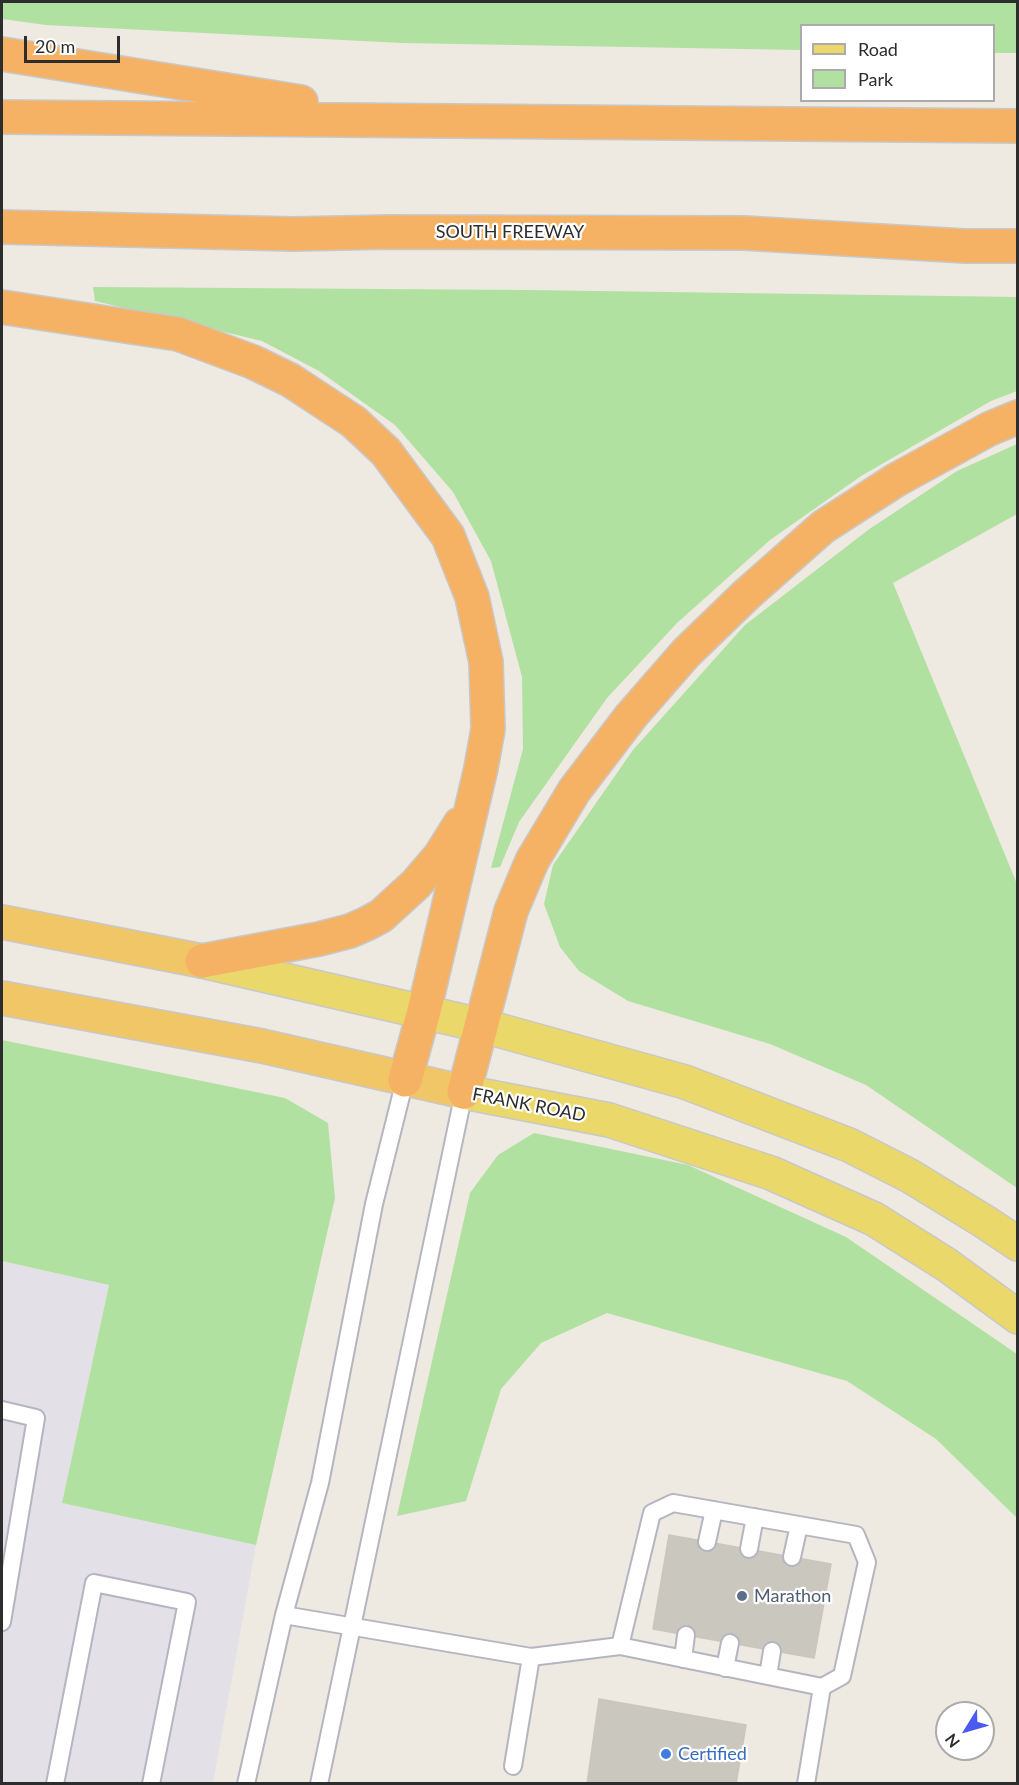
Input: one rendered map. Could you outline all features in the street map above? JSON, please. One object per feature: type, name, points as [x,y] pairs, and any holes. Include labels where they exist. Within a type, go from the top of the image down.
[{"type":"highway","points":[[2,54],[403,119]]},
{"type":"highway","points":[[2,117],[1017,126]]},
{"type":"highway","name":"SOUTH FREEWAY","points":[[2,227],[293,234],[744,233],[965,246],[1017,246]]},
{"type":"highway","points":[[2,307],[178,334],[253,362],[290,380],[354,423],[386,452],[448,536],[472,597],[486,662],[488,729],[481,768],[424,1011],[405,1080]]},
{"type":"highway","points":[[464,1092],[511,911],[532,861],[574,791],[630,716],[686,653],[746,595],[823,527],[896,480],[989,429],[1017,417]]},
{"type":"highway","points":[[2,922],[202,961],[350,931],[381,916],[416,884],[440,856],[472,804]]},
{"type":"highway","name":"FRANK ROAD","points":[[2,998],[262,1046],[464,1092]]},
{"type":"main road","points":[[202,961],[480,1025],[685,1082],[849,1145],[909,1176],[986,1222],[1017,1244]]},
{"type":"main road","name":"FRANK ROAD","points":[[464,1092],[609,1120],[771,1173],[874,1219],[947,1265],[1017,1316]]},
{"type":"lane","points":[[246,1784],[284,1615],[320,1483],[374,1204],[405,1080]]},
{"type":"lane","points":[[319,1784],[464,1092]]},
{"type":"lane","points":[[2,1410],[36,1418],[2,1614]]},
{"type":"lane","points":[[284,1615],[531,1657],[620,1646],[822,1688],[842,1676],[867,1562],[856,1535],[673,1503],[652,1513],[620,1646]]},
{"type":"lane","points":[[707,1542],[714,1510]]},
{"type":"lane","points":[[750,1550],[755,1517]]},
{"type":"lane","points":[[792,1557],[799,1525]]},
{"type":"lane","points":[[55,1784],[94,1583],[187,1602],[151,1784]]},
{"type":"lane","points":[[683,1659],[686,1635]]},
{"type":"lane","points":[[725,1668],[730,1643]]},
{"type":"lane","points":[[768,1676],[772,1651]]},
{"type":"lane","points":[[513,1766],[531,1657]]},
{"type":"lane","points":[[806,1784],[822,1688]]},
{"type":"shaded area","points":[[2,1261],[109,1285],[62,1503],[256,1545],[213,1783],[2,1784]]},
{"type":"green space","points":[[2,2],[1017,2],[1017,53],[995,53],[995,24],[800,24],[800,50],[402,43],[46,25],[2,19]]},
{"type":"green space","points":[[93,287],[1017,297],[1017,391],[991,401],[861,476],[770,540],[677,623],[607,698],[519,822],[500,867],[491,868],[523,749],[522,677],[491,561],[453,492],[395,425],[319,371],[262,341],[95,301]]},
{"type":"green space","points":[[1017,444],[1017,514],[893,583],[1017,884],[1017,1188],[866,1085],[770,1044],[628,1001],[579,971],[560,947],[544,904],[553,865],[633,750],[745,625],[868,530],[957,471]]},
{"type":"green space","points":[[2,1040],[285,1098],[328,1123],[335,1198],[256,1545],[62,1503],[109,1285],[2,1261]]},
{"type":"green space","points":[[534,1133],[688,1165],[846,1237],[1017,1354],[1017,1518],[936,1439],[847,1381],[607,1313],[541,1343],[501,1389],[466,1501],[397,1516],[470,1193],[498,1155]]},
{"type":"building","name":"Marathon","points":[[669,1535],[831,1564],[814,1658],[653,1629]]},
{"type":"building","name":"Certified","points":[[599,1699],[746,1725],[736,1784],[587,1784]]},
{"type":"place","name":"Marathon","points":[[742,1596]]},
{"type":"place","name":"Certified","points":[[666,1754]]}]
